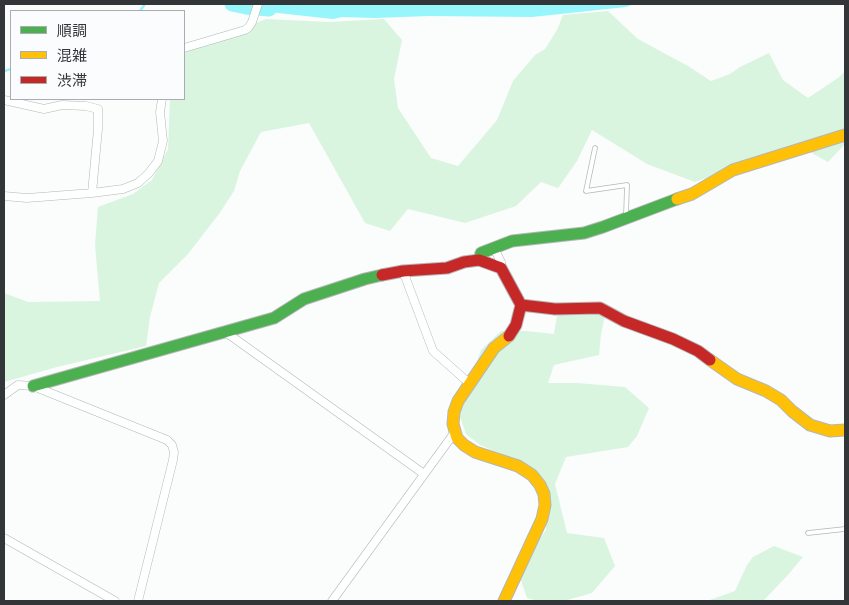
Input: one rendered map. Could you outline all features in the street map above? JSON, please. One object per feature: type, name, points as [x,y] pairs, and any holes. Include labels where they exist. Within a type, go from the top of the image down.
[{"type":"street","points":[[185,48],[245,30],[252,22],[258,4]]},
{"type":"street","points":[[4,100],[44,108],[62,105],[86,106],[98,109],[92,193]]},
{"type":"street","points":[[4,196],[26,198],[92,193],[123,189],[138,183],[158,161],[163,142],[160,112],[162,100]]},
{"type":"street","points":[[479,260],[481,253],[512,241],[584,233],[692,194],[733,170],[845,135]]},
{"type":"street","points":[[494,248],[521,305],[516,325],[508,338],[494,348],[458,401],[454,412],[453,424],[457,438],[464,445],[475,452],[518,466],[532,475],[544,494],[545,505],[542,519],[504,601]]},
{"type":"street","points":[[33,386],[274,318],[304,299],[365,279],[403,271],[448,268],[464,262],[479,260],[502,268]]},
{"type":"street","points":[[403,271],[433,350],[470,384]]},
{"type":"street","points":[[521,305],[555,309],[600,308],[624,321],[673,339],[698,351],[737,379],[766,391],[781,400],[810,425],[830,431],[845,430]]},
{"type":"street","points":[[224,331],[424,474]]},
{"type":"street","points":[[4,395],[18,385],[33,386],[166,440],[172,445],[174,452],[173,460],[138,601]]},
{"type":"street","points":[[332,601],[455,432]]},
{"type":"street","points":[[4,538],[115,601]]},
{"type":"lane","points":[[595,148],[586,191],[626,185],[626,218]]},
{"type":"lane","points":[[808,533],[845,529]]},
{"type":"green space","points":[[608,11],[638,39],[688,66],[711,81],[730,74],[769,53],[783,80],[808,98],[838,78],[845,71],[845,144],[828,162],[799,146],[695,182],[647,164],[592,130],[577,161],[558,188],[541,182],[516,206],[465,223],[408,209],[390,231],[365,223],[309,123],[261,132],[240,171],[234,191],[219,214],[188,254],[159,283],[150,317],[146,346],[57,367],[4,382],[4,293],[28,302],[100,301],[95,245],[98,207],[133,194],[152,180],[168,149],[170,100],[185,100],[185,52],[266,19],[328,22],[384,19],[402,40],[394,79],[398,108],[431,158],[458,166],[497,120],[513,81],[535,55],[545,49],[557,30],[563,15]]},
{"type":"green space","points":[[592,307],[605,315],[599,355],[554,365],[548,383],[577,383],[625,387],[649,408],[637,436],[628,447],[566,457],[555,484],[567,533],[604,538],[615,566],[592,593],[564,601],[538,601],[527,598],[517,569],[546,530],[545,483],[528,466],[480,445],[466,434],[459,414],[481,350],[501,331],[554,334],[557,316]]},
{"type":"green space","points":[[774,546],[803,557],[763,601],[707,601],[735,591],[747,565],[753,557]]},
{"type":"water","points":[[233,4],[634,4],[626,7],[532,17],[429,16],[342,17],[333,19],[278,13]]},
{"type":"waterway","points":[[141,10],[145,4]]},
{"type":"waterway","points":[[232,4],[269,9]]},
{"type":"waterway","points":[[4,71],[10,69]]},
{"type":"traffic: fast","points":[[479,260],[481,253],[512,241],[584,233],[677,199]]},
{"type":"traffic: fast","points":[[33,386],[274,318],[304,299],[382,275]]},
{"type":"traffic: slow","points":[[677,199],[692,194],[733,170],[845,135]]},
{"type":"traffic: slow","points":[[504,601],[542,519],[545,505],[544,494],[532,475],[518,466],[475,452],[464,445],[457,438],[453,424],[454,412],[458,401],[494,348],[509,336]]},
{"type":"traffic: slow","points":[[710,360],[737,379],[766,391],[781,400],[810,425],[830,431],[845,430]]},
{"type":"traffic: jam","points":[[382,275],[403,271],[447,268],[464,262],[479,260],[501,268],[521,305],[516,325],[509,336]]},
{"type":"traffic: jam","points":[[521,305],[555,309],[600,308],[624,321],[673,339],[698,351],[710,360]]}]
